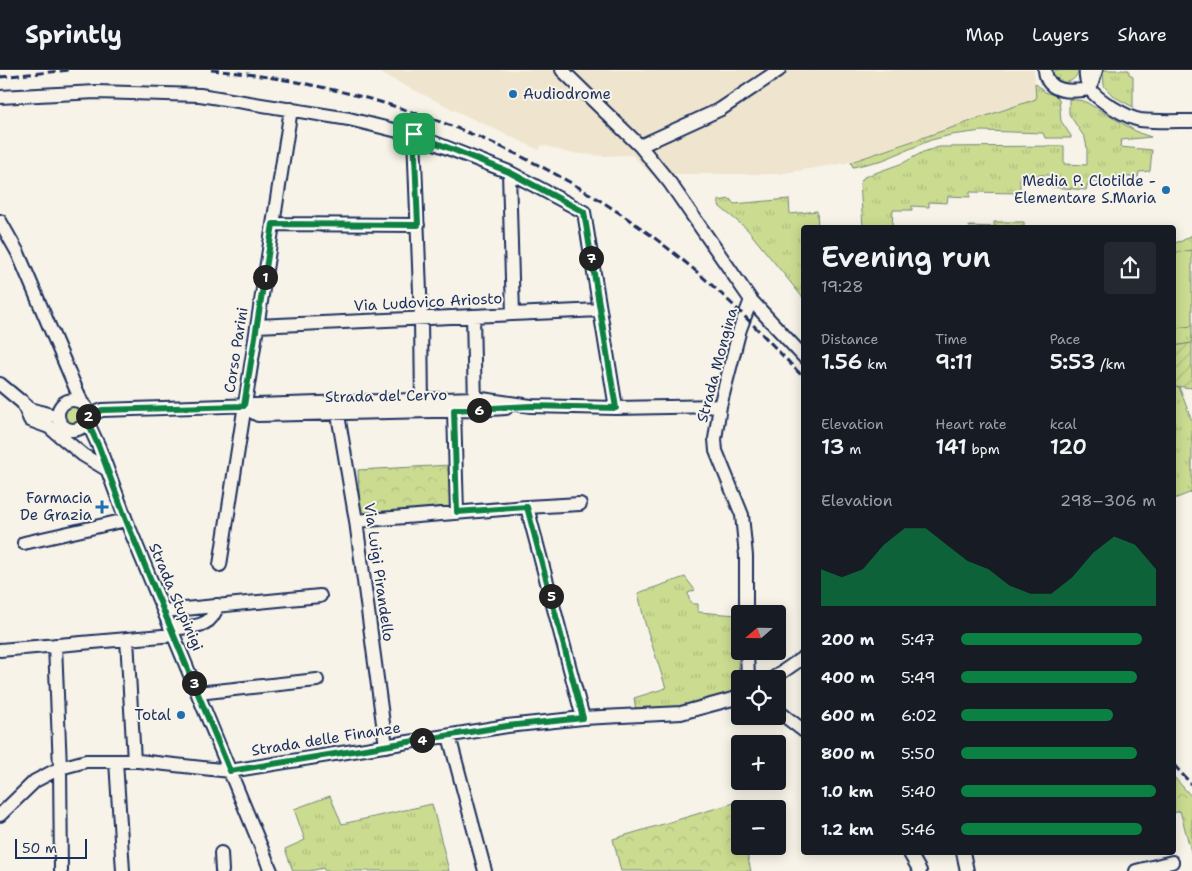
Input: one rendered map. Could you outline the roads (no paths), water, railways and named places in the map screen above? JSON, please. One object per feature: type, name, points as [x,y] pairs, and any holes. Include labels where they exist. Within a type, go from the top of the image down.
[{"type":"street","name":"Strada Mongina","points":[[562,70],[640,146],[670,183],[751,300],[801,354]]},
{"type":"street","points":[[640,146],[721,109],[779,70]]},
{"type":"street","points":[[1045,70],[1049,83],[1060,91],[1090,89]]},
{"type":"street","points":[[1086,70],[1090,89],[1111,106],[1130,117],[1140,120],[1192,121]]},
{"type":"street","points":[[1090,89],[1096,70]]},
{"type":"street","points":[[0,97],[96,92],[200,95],[349,119],[414,134],[509,172],[584,212],[616,408]]},
{"type":"street","name":"Corso Parini","points":[[220,565],[290,109]]},
{"type":"street","points":[[414,134],[421,318],[422,405]]},
{"type":"street","points":[[509,172],[513,314]]},
{"type":"street","name":"Strada Stupinigi","points":[[0,221],[18,253],[73,382],[82,412],[99,447],[126,520],[271,871]]},
{"type":"street","points":[[273,224],[418,225]]},
{"type":"street","name":"Strada Mongina","points":[[746,605],[746,556],[742,515],[716,451],[715,439],[720,406],[740,329],[751,300]]},
{"type":"street","name":"Via Ludovico Ariosto","points":[[257,326],[600,310]]},
{"type":"street","points":[[473,316],[475,404]]},
{"type":"street","points":[[0,384],[22,401],[58,412],[59,422],[70,430],[82,412]]},
{"type":"street","points":[[22,401],[30,420],[49,427],[83,455],[106,468]]},
{"type":"street","name":"Strada del Cervo","points":[[58,412],[64,402],[82,412],[244,406],[337,408],[475,404],[616,408],[720,406]]},
{"type":"street","name":"Strada del Cervo","points":[[422,405],[454,410],[475,404]]},
{"type":"street","name":"Via Luigi Pirandello","points":[[337,408],[356,521],[386,746]]},
{"type":"street","points":[[454,410],[457,512]]},
{"type":"street","points":[[356,521],[580,504]]},
{"type":"street","points":[[527,507],[583,718]]},
{"type":"street","points":[[24,543],[126,520]]},
{"type":"street","points":[[164,611],[320,596]]},
{"type":"street","points":[[0,650],[127,639],[173,632],[210,621],[215,615],[217,605]]},
{"type":"street","points":[[127,639],[134,761]]},
{"type":"street","points":[[55,645],[60,768],[61,871]]},
{"type":"street","points":[[785,670],[801,659]]},
{"type":"street","points":[[198,693],[317,680]]},
{"type":"street","name":"Strada delle Finanze","points":[[0,815],[35,781],[60,768],[86,761],[134,761],[230,771],[507,726],[583,718],[681,713],[731,699]]},
{"type":"street","points":[[786,717],[801,729]]},
{"type":"street","points":[[449,736],[485,871]]},
{"type":"street","points":[[116,761],[123,871]]},
{"type":"street","points":[[221,853],[222,871]]},
{"type":"street","points":[[911,855],[920,871]]},
{"type":"street","points":[[964,855],[967,871]]},
{"type":"street","points":[[1136,871],[1172,862]]},
{"type":"railway","points":[[0,77],[70,70]]},
{"type":"railway","points":[[211,70],[276,78],[339,91],[402,109],[463,130],[522,157],[579,187],[633,223],[685,262],[732,304],[801,375]]},
{"type":"railway","points":[[1176,767],[1192,785]]},
{"type":"place","name":"Audiodrome","points":[[513,94]]},
{"type":"place","name":"Media P. Clotilde - Elementare S.Maria","points":[[1166,190]]},
{"type":"place","name":"Farmacia De Grazia","points":[[102,507]]},
{"type":"place","name":"Total","points":[[181,715]]}]
